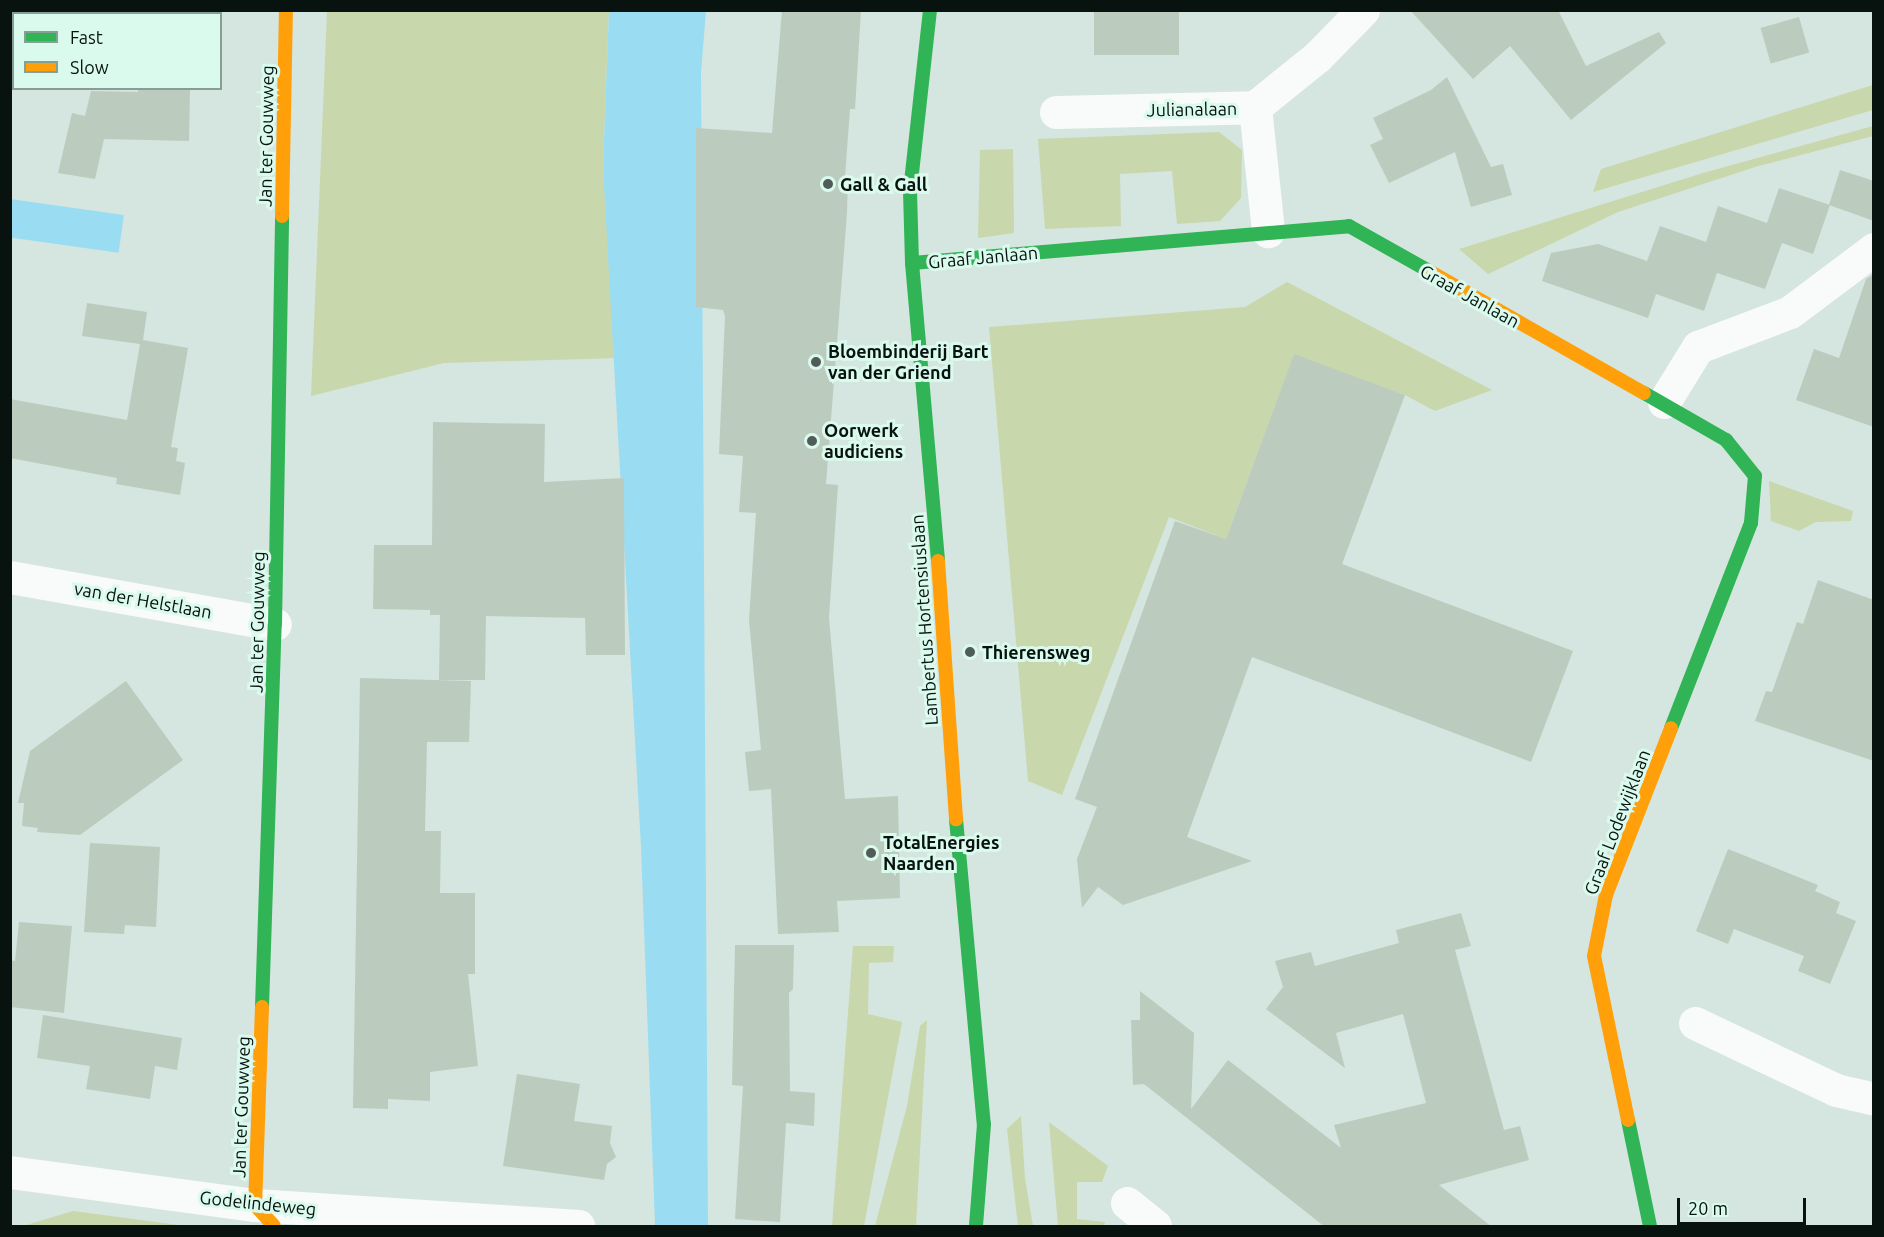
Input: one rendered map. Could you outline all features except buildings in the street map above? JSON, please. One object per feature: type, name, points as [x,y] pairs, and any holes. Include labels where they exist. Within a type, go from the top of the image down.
[{"type":"street","name":"Jan ter Gouwweg","points":[[265,1216],[286,10]]},
{"type":"street","name":"Lambertus Hortensiuslaan","points":[[930,10],[910,192],[912,263],[932,472],[966,957],[984,1124],[976,1227]]},
{"type":"street","name":"Julianalaan","points":[[1056,112],[1255,107],[1317,57],[1363,10]]},
{"type":"street","points":[[1255,107],[1268,231]]},
{"type":"street","name":"Graaf Janlaan","points":[[912,263],[1348,226],[1664,402],[1726,440],[1755,476]]},
{"type":"street","points":[[1664,402],[1698,347],[1790,312],[1874,249]]},
{"type":"street","name":"Graaf Lodewijklaan","points":[[1650,1227],[1594,956],[1606,895],[1751,523],[1755,476]]},
{"type":"street","name":"van der Helstlaan","points":[[10,577],[275,624]]},
{"type":"street","points":[[1695,1023],[1836,1090],[1874,1099]]},
{"type":"street","name":"Godelindeweg","points":[[10,1172],[265,1216],[578,1227]]},
{"type":"street","points":[[1127,1203],[1155,1227]]},
{"type":"green space","points":[[327,11],[609,11],[603,167],[619,358],[444,363],[311,396]]},
{"type":"green space","points":[[1873,85],[1873,110],[1593,192],[1601,169]]},
{"type":"green space","points":[[1873,126],[1873,136],[1755,167],[1618,212],[1488,274],[1459,249],[1703,173]]},
{"type":"green space","points":[[1219,132],[1242,150],[1241,198],[1220,221],[1177,224],[1172,171],[1120,174],[1121,226],[1045,229],[1038,139]]},
{"type":"green space","points":[[1013,149],[1014,233],[978,238],[980,150]]},
{"type":"green space","points":[[1287,282],[1492,390],[1435,411],[1405,395],[1294,355],[1226,539],[1169,517],[1062,795],[1028,781],[989,327],[1245,307]]},
{"type":"green space","points":[[1769,481],[1853,511],[1851,521],[1816,522],[1799,531],[1771,521]]},
{"type":"green space","points":[[853,946],[894,946],[893,962],[869,963],[868,1014],[902,1022],[864,1226],[832,1226]]},
{"type":"green space","points":[[927,1020],[916,1226],[875,1226],[907,1106],[920,1026]]},
{"type":"green space","points":[[1021,1116],[1025,1179],[1033,1226],[1018,1226],[1007,1129]]},
{"type":"green space","points":[[1049,1122],[1108,1166],[1102,1182],[1077,1182],[1077,1219],[1105,1222],[1104,1226],[1058,1226]]},
{"type":"green space","points":[[73,1211],[186,1226],[23,1226]]},
{"type":"water","points":[[609,11],[706,11],[701,73],[708,1226],[655,1226],[641,847],[603,167]]},
{"type":"water","points":[[10,199],[124,215],[119,253],[10,237]]},
{"type":"traffic: fast","points":[[930,10],[910,191],[912,263],[938,561]]},
{"type":"traffic: fast","points":[[262,1007],[275,624],[282,216]]},
{"type":"traffic: fast","points":[[912,263],[1349,226],[1429,271]]},
{"type":"traffic: fast","points":[[1644,393],[1726,440],[1755,476],[1751,523],[1671,728]]},
{"type":"traffic: fast","points":[[956,819],[984,1124],[976,1226]]},
{"type":"traffic: fast","points":[[1628,1120],[1650,1226]]},
{"type":"traffic: slow","points":[[282,216],[286,10]]},
{"type":"traffic: slow","points":[[1429,271],[1644,393]]},
{"type":"traffic: slow","points":[[938,561],[956,819]]},
{"type":"traffic: slow","points":[[1628,1120],[1594,956],[1606,895],[1671,728]]},
{"type":"traffic: slow","points":[[262,1007],[255,1205],[274,1226]]},
{"type":"place","name":"Gall & Gall","points":[[828,184]]},
{"type":"place","name":"Bloembinderij Bart van der Griend","points":[[816,362]]},
{"type":"place","name":"Oorwerk audiciens","points":[[812,441]]},
{"type":"place","name":"Thierensweg","points":[[970,652]]},
{"type":"place","name":"TotalEnergies Naarden","points":[[871,853]]}]
